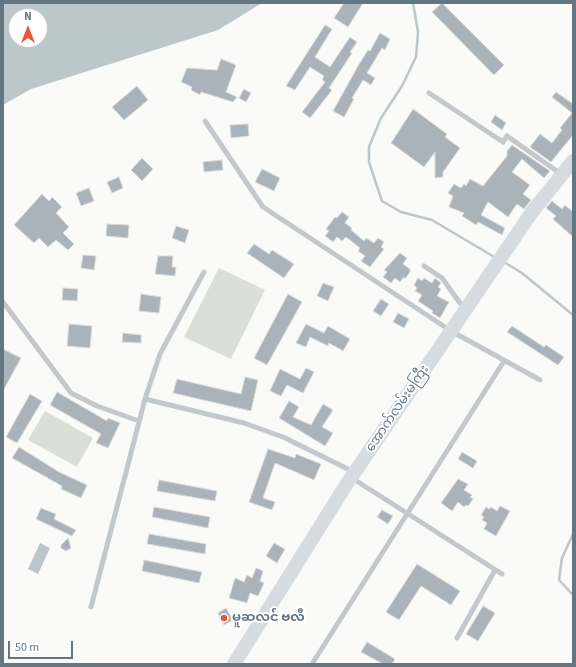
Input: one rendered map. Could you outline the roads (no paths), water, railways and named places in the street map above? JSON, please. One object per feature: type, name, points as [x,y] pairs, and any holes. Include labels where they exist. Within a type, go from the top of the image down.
[{"type":"main road","name":"အောက်လမ်းမကြီး","points":[[238,663],[353,475],[532,212],[573,161]]},
{"type":"lane","points":[[428,93],[503,142],[508,136],[562,175]]},
{"type":"lane","points":[[205,121],[263,207],[451,331],[540,380]]},
{"type":"lane","points":[[424,266],[442,278],[465,310]]},
{"type":"lane","points":[[91,607],[145,399],[160,354],[204,272]]},
{"type":"lane","points":[[3,302],[71,393],[97,406],[139,421]]},
{"type":"lane","points":[[312,664],[408,515],[504,361]]},
{"type":"lane","points":[[145,399],[244,423],[282,437],[353,475],[408,515],[502,574]]},
{"type":"lane","points":[[457,638],[495,570]]},
{"type":"waterway","points":[[413,3],[418,32],[416,57],[402,86],[381,118],[369,147],[369,162],[382,201],[401,212],[432,220],[496,258]]},
{"type":"waterway","points":[[504,262],[522,273],[573,315]]},
{"type":"waterway","points":[[573,534],[562,558],[559,580],[573,595]]},
{"type":"place","name":"မူဆလင် ဗလီ","points":[[224,618]]}]
